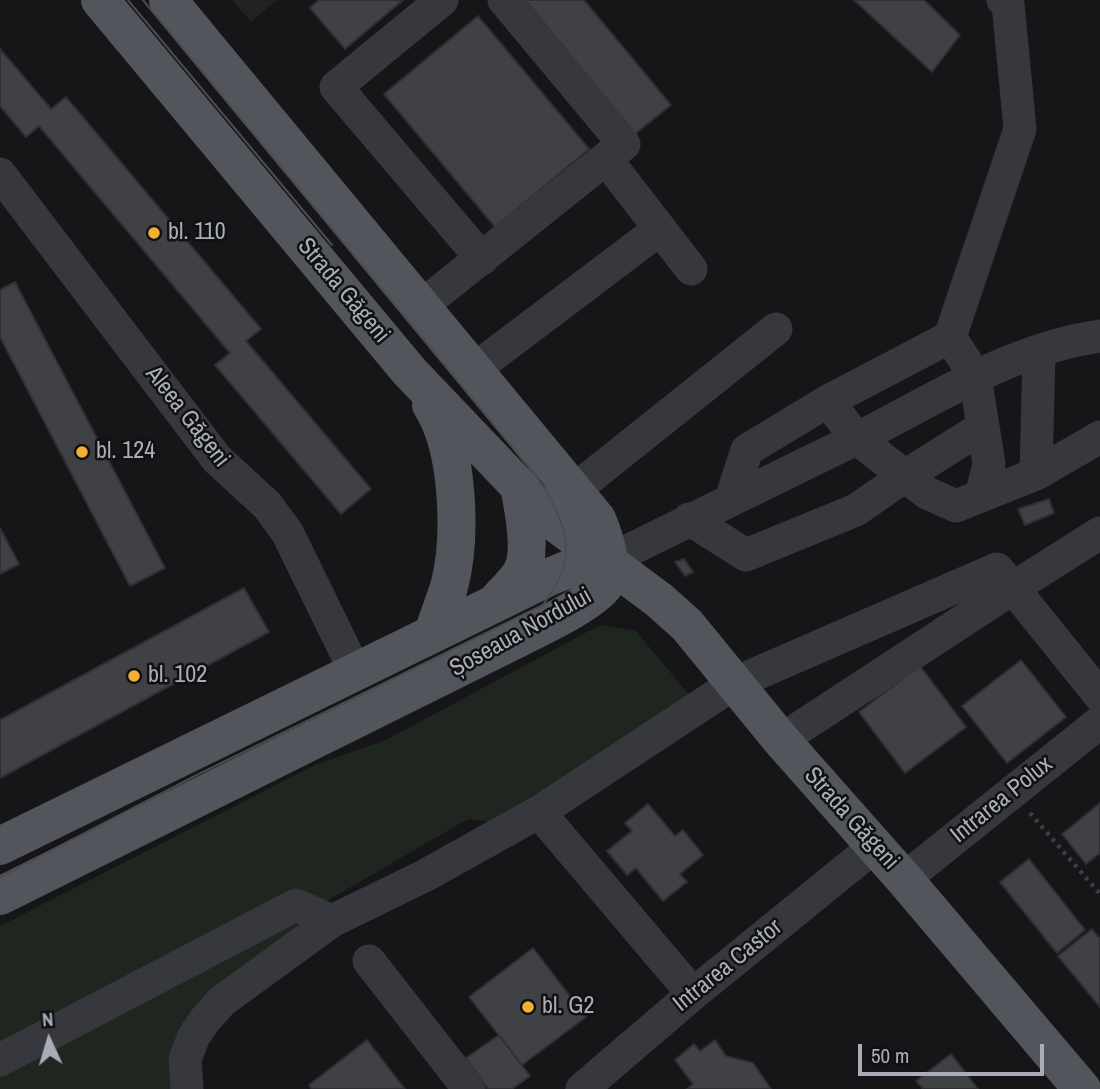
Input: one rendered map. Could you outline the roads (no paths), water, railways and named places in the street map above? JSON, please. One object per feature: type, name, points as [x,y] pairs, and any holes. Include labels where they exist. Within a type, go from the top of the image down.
[{"type":"main road","name":"Strada Găgeni","points":[[100,0],[409,371],[550,519],[659,600],[687,625],[781,740],[904,879],[1082,1089]]},
{"type":"main road","name":"Strada Găgeni","points":[[168,0],[597,519],[603,533],[607,561]]},
{"type":"main road","points":[[409,371],[437,414],[455,481],[454,556],[449,587],[433,633]]},
{"type":"main road","points":[[495,602],[522,571],[526,531],[519,486]]},
{"type":"main road","name":"Șoseaua Nordului","points":[[0,846],[495,602],[576,566],[607,561],[608,577],[605,585],[583,603],[513,641],[0,896]]},
{"type":"street","points":[[442,0],[336,87],[482,259]]},
{"type":"street","points":[[420,307],[624,144],[503,0]]},
{"type":"street","points":[[731,499],[747,450],[828,401],[950,337],[1020,129],[1008,4],[1003,0]]},
{"type":"street","points":[[606,159],[691,269]]},
{"type":"street","name":"Aleea Găgeni","points":[[0,174],[217,459],[267,505],[287,532],[355,671]]},
{"type":"street","points":[[472,371],[660,229]]},
{"type":"street","points":[[573,491],[776,329]]},
{"type":"street","points":[[950,337],[975,376],[989,464],[981,496]]},
{"type":"street","points":[[607,561],[975,376],[1085,338]]},
{"type":"street","points":[[1036,474],[1039,352]]},
{"type":"street","points":[[828,401],[856,438],[927,493],[956,506],[1036,474],[1100,437]]},
{"type":"street","points":[[688,519],[746,555],[856,510],[983,428]]},
{"type":"street","points":[[781,740],[1100,533]]},
{"type":"street","points":[[187,1089],[185,1059],[194,1036],[205,1020],[222,1001],[332,921],[426,875],[538,812],[735,683],[997,569],[1100,696]]},
{"type":"street","name":"Intrarea Polux","points":[[904,879],[1100,722]]},
{"type":"street","points":[[538,812],[693,994]]},
{"type":"street","name":"Intrarea Castor","points":[[582,1089],[693,994],[875,846]]},
{"type":"street","points":[[0,1060],[296,905],[332,921]]},
{"type":"street","points":[[369,961],[469,1089]]},
{"type":"tram line","points":[[128,0],[332,245]]},
{"type":"tram line","points":[[0,877],[195,776],[543,605],[558,581],[565,560],[566,547],[561,521],[536,476],[143,0]]},
{"type":"place","name":"bl. 110","points":[[154,233]]},
{"type":"place","name":"bl. 124","points":[[82,452]]},
{"type":"place","name":"bl. 102","points":[[134,676]]},
{"type":"place","name":"bl. G2","points":[[528,1007]]}]
